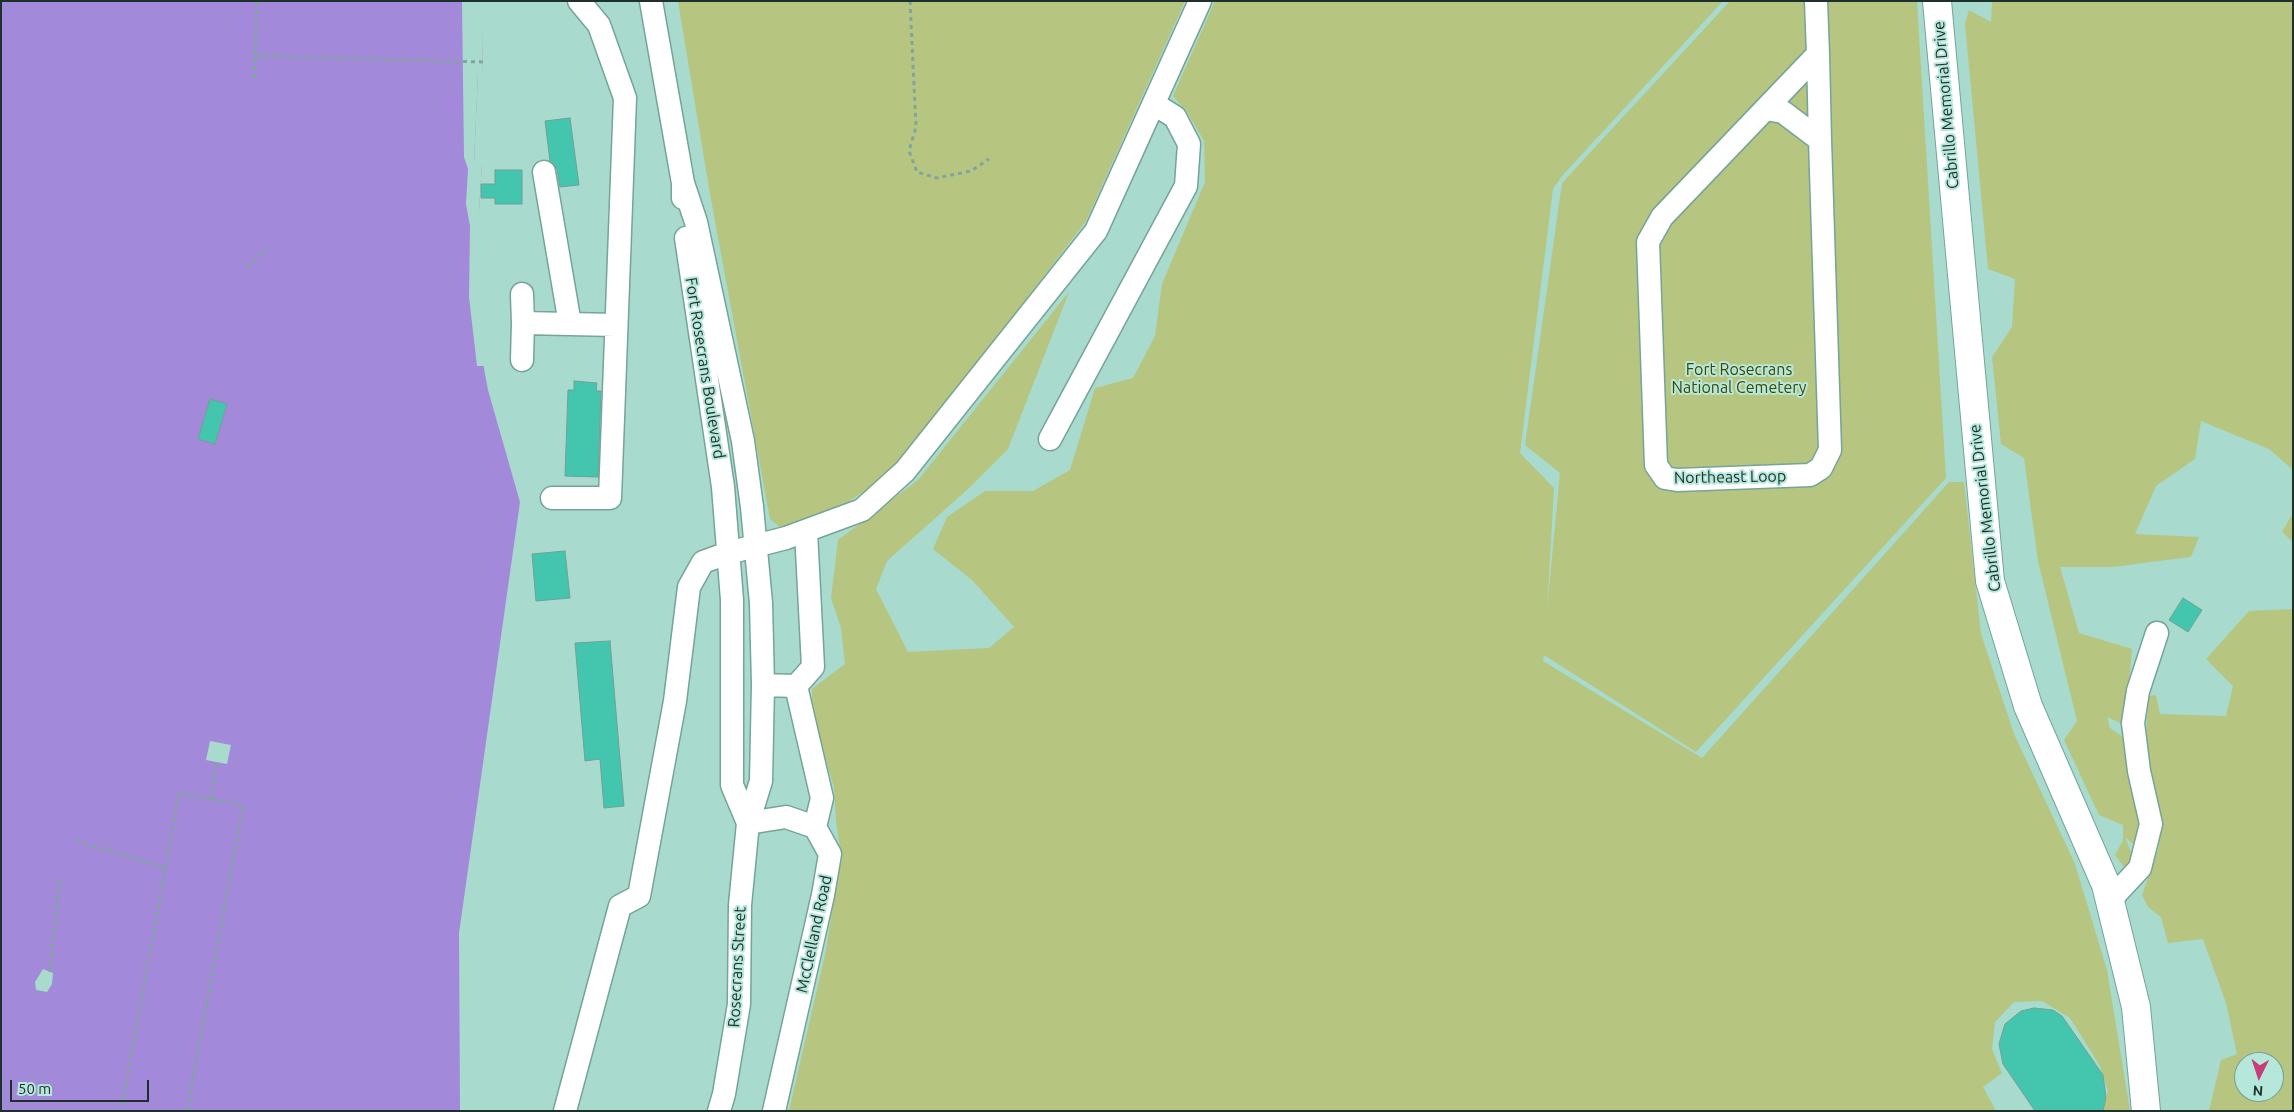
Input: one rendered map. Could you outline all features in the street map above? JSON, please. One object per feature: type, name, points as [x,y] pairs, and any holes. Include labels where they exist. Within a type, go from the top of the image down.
[{"type":"main road","name":"Cabrillo Memorial Drive","points":[[1937,1],[1990,581],[2028,706],[2106,885],[2136,1007],[2146,1111]]},
{"type":"street","points":[[552,498],[610,498],[625,98],[599,25],[579,1]]},
{"type":"street","name":"Fort Rosecrans Boulevard","points":[[651,1],[683,183],[696,222],[743,441],[756,547]]},
{"type":"street","points":[[565,1111],[620,906],[639,896],[675,701],[689,587],[702,562],[806,531],[862,510],[905,471],[1096,231],[1200,1]]},
{"type":"street","points":[[1816,1],[1818,54]]},
{"type":"street","name":"Northeast Loop","points":[[1818,54],[1830,450],[1821,468],[1810,475],[1677,480],[1665,478],[1656,465],[1648,242],[1662,217],[1818,54]]},
{"type":"street","points":[[1050,439],[1186,186],[1189,144],[1175,117],[1154,104]]},
{"type":"street","points":[[1763,112],[1783,112],[1820,140]]},
{"type":"street","points":[[544,172],[570,324]]},
{"type":"street","name":"Fort Rosecrans Boulevard","points":[[683,183],[683,223],[723,487],[728,553]]},
{"type":"street","points":[[522,294],[522,360]]},
{"type":"street","points":[[523,323],[616,325]]},
{"type":"street","points":[[763,685],[796,686],[813,668],[806,531]]},
{"type":"street","name":"Rosecrans Street","points":[[719,1111],[724,1094],[739,1004],[740,905],[748,823],[761,781],[763,685],[761,602],[756,547]]},
{"type":"street","name":"Rosecrans Street","points":[[728,553],[732,600],[732,785],[748,823]]},
{"type":"street","points":[[2110,900],[2140,868],[2151,824],[2139,771],[2133,723],[2138,692],[2157,633]]},
{"type":"street","points":[[748,823],[786,817],[815,827],[822,798],[796,686]]},
{"type":"street","name":"McClelland Road","points":[[774,1111],[823,895],[830,854],[815,827]]},
{"type":"path","points":[[254,78],[257,1]]},
{"type":"path","points":[[910,1],[916,127],[909,151],[917,172],[936,178],[971,171],[989,159]]},
{"type":"path","points":[[255,56],[485,62]]},
{"type":"path","points":[[247,267],[267,250]]},
{"type":"path","points":[[210,799],[217,762]]},
{"type":"path","points":[[122,1105],[179,793],[243,804],[187,1111]]},
{"type":"path","points":[[77,841],[166,868]]},
{"type":"path","points":[[50,972],[60,876]]},
{"type":"green space","points":[[678,1],[1185,1],[1086,221],[916,443],[876,484],[846,503],[812,517],[780,527],[770,519],[710,194]]},
{"type":"green space","name":"Fort Rosecrans National Cemetery","points":[[1215,1],[1723,1],[1562,176],[1553,189],[1520,453],[1554,488],[1547,610],[1560,473],[1525,445],[1562,183],[1730,1],[1917,1],[1946,478],[1696,752],[1544,655],[1543,661],[1702,758],[1949,482],[1964,482],[1981,634],[2014,734],[2075,864],[2107,970],[2130,1111],[2101,1111],[2104,1108],[2108,1091],[2100,1066],[2070,1018],[2042,1001],[2014,1002],[1995,1022],[1992,1049],[2002,1073],[1983,1087],[1996,1111],[789,1111],[826,950],[841,854],[836,821],[834,787],[812,714],[812,689],[845,664],[841,628],[831,598],[838,540],[918,480],[1069,292],[1008,449],[967,490],[887,561],[876,589],[908,652],[989,648],[1014,627],[972,580],[933,549],[947,517],[985,491],[1033,491],[1070,470],[1095,388],[1133,378],[1155,336],[1162,284],[1205,182],[1204,141],[1187,112],[1173,96]]},
{"type":"green space","points":[[1992,1],[2293,1],[2293,470],[2269,449],[2201,421],[2195,459],[2156,486],[2135,534],[2199,537],[2191,557],[2112,567],[2060,567],[2079,633],[2132,649],[2125,725],[2107,717],[2110,728],[2127,740],[2145,821],[2140,850],[2125,837],[2136,865],[2124,867],[2115,855],[2123,841],[2123,825],[2099,815],[2064,740],[2077,721],[2038,561],[2024,458],[2001,444],[1992,357],[2012,327],[2015,279],[1988,269],[1965,24],[1969,10],[1991,22]]},
{"type":"green space","points":[[2293,513],[2293,542],[2282,532]]},
{"type":"green space","points":[[2293,609],[2293,1111],[2209,1111],[2221,1060],[2234,1055],[2234,1102],[2284,1102],[2284,1052],[2237,1052],[2226,1003],[2203,939],[2168,943],[2161,917],[2148,907],[2142,895],[2159,847],[2159,809],[2144,756],[2149,696],[2156,695],[2160,714],[2226,716],[2233,686],[2206,659],[2249,611]]},
{"type":"shaded area","points":[[1,1],[474,1],[472,7],[483,35],[482,74],[478,74],[474,163],[482,163],[479,210],[483,363],[488,390],[520,502],[459,933],[460,1111],[1,1111]]},
{"type":"pier","points":[[462,1],[476,1],[475,6],[483,35],[482,74],[478,74],[474,163],[482,163],[479,210],[482,228],[481,274],[487,366],[477,366],[469,297],[470,226],[466,204],[468,169],[464,157]]},
{"type":"pier","points":[[210,741],[231,745],[227,764],[206,760]]},
{"type":"pier","points":[[43,969],[53,973],[52,984],[47,992],[36,990],[35,982]]},
{"type":"building","points":[[570,118],[579,185],[560,187],[557,169],[550,161],[545,121]]},
{"type":"building","points":[[495,170],[522,170],[522,204],[495,204],[495,198],[481,198],[481,184],[495,184]]},
{"type":"building","points":[[574,381],[597,383],[596,391],[601,391],[598,477],[565,476],[568,390],[574,390]]},
{"type":"building","points":[[210,399],[227,404],[215,444],[198,439]]},
{"type":"building","points":[[565,551],[570,598],[536,601],[532,554]]},
{"type":"building","points":[[2183,598],[2202,610],[2188,632],[2169,620]]},
{"type":"building","points":[[610,641],[624,806],[604,808],[600,759],[585,761],[575,643]]},
{"type":"building","points":[[2034,1008],[2053,1010],[2062,1016],[2103,1075],[2106,1097],[2103,1111],[2035,1111],[2003,1064],[1999,1044],[2005,1024],[2021,1011]]}]
